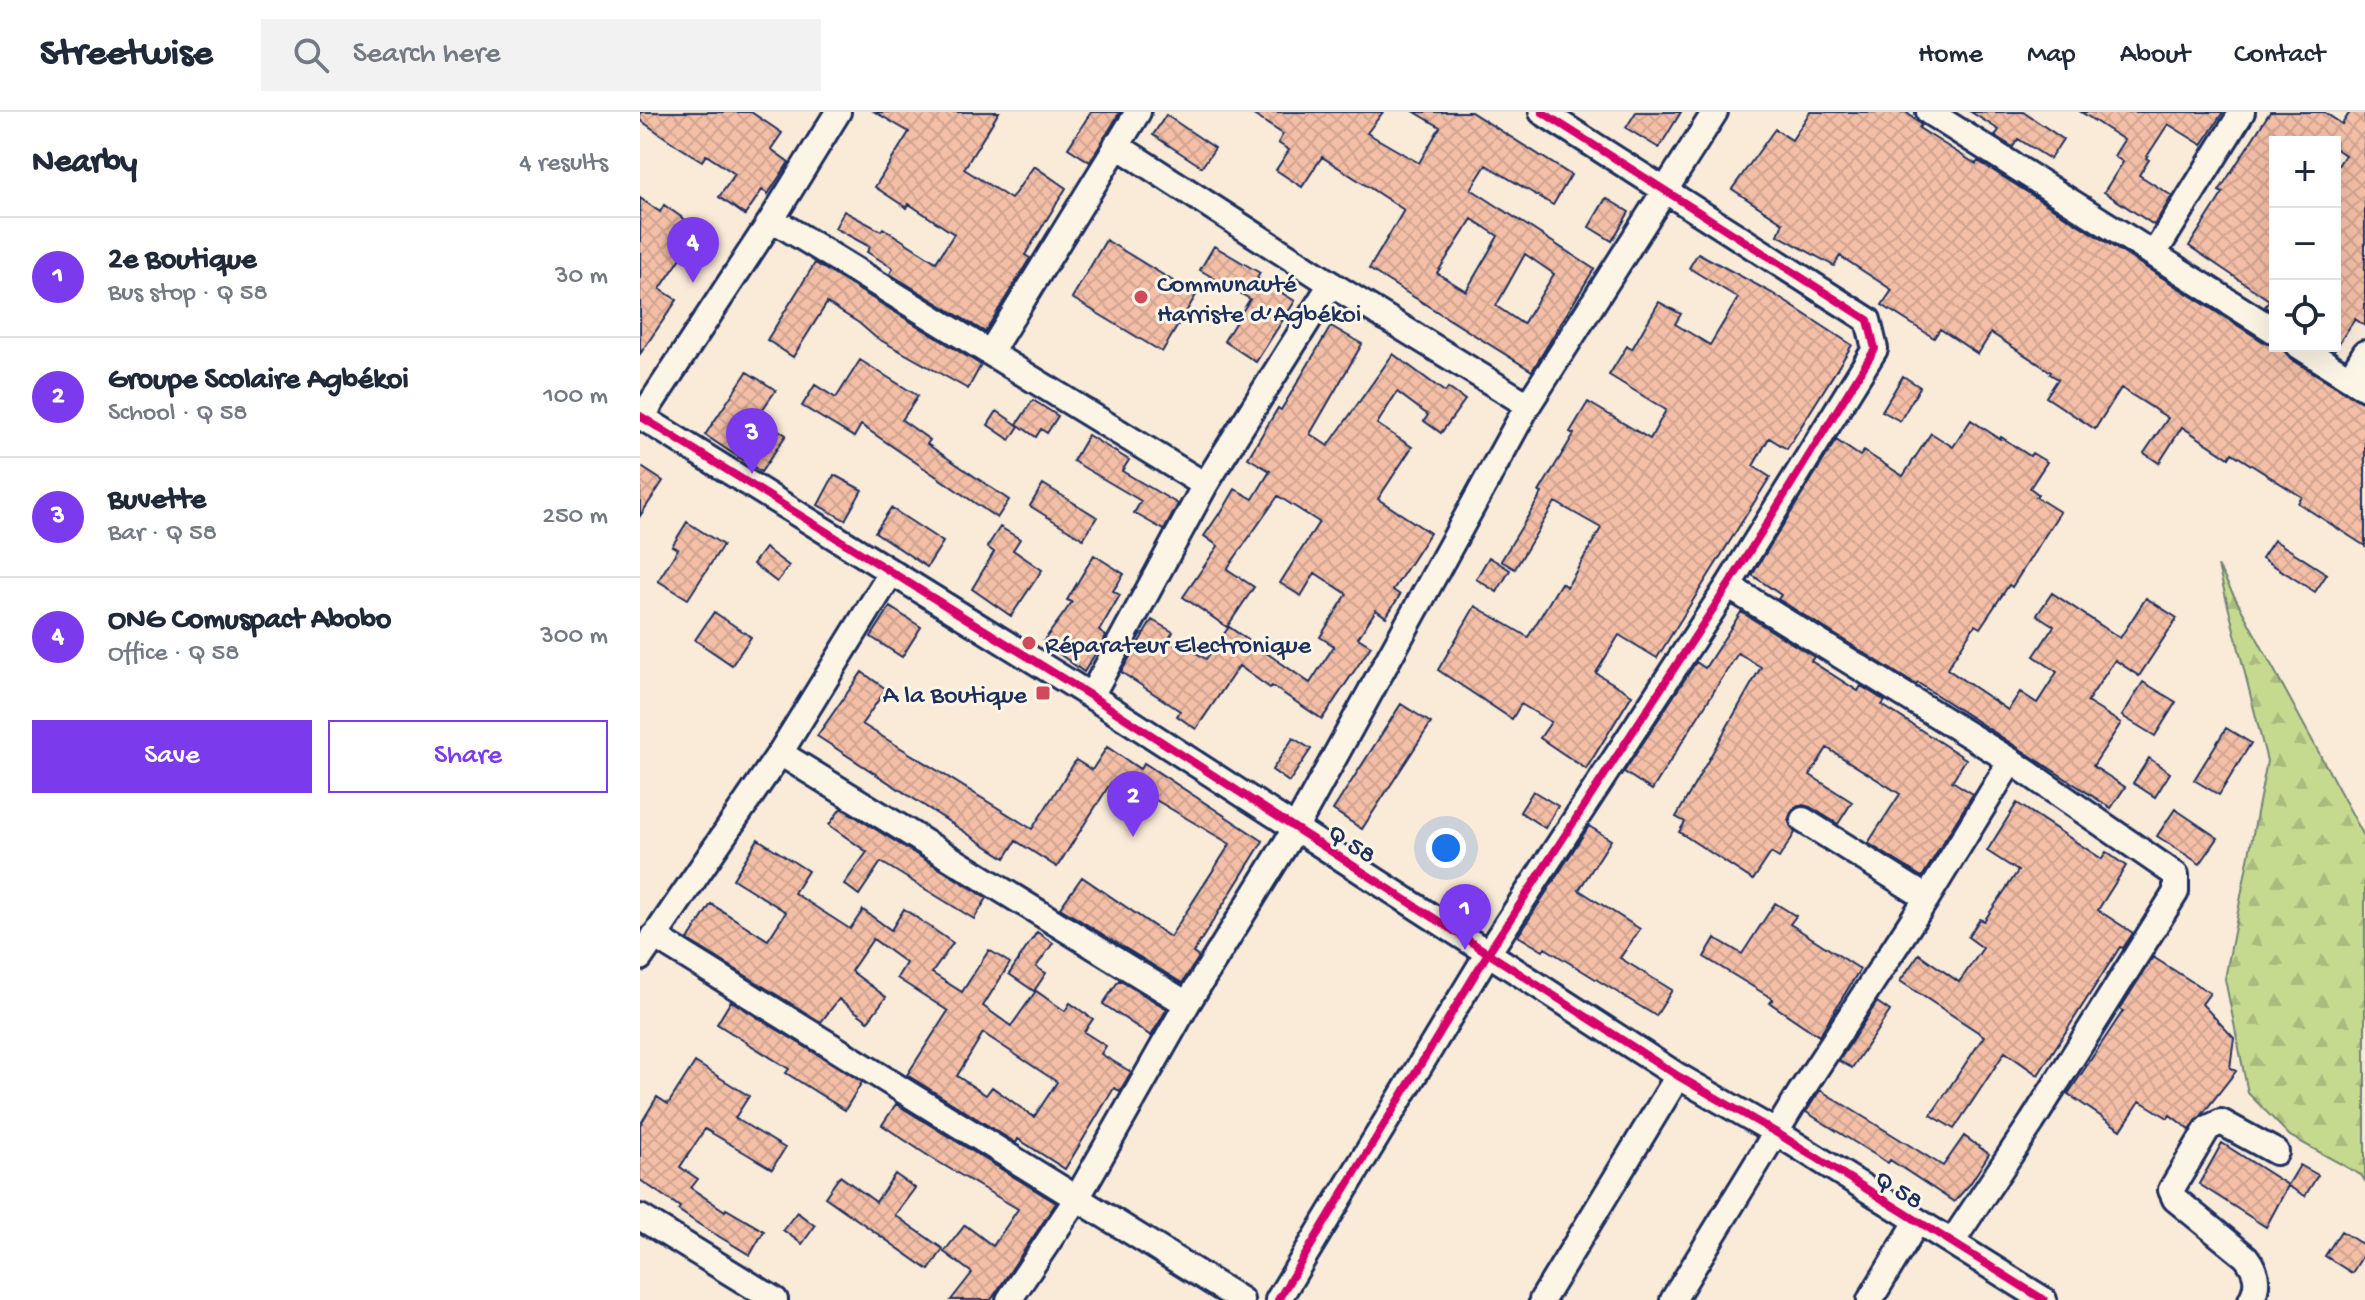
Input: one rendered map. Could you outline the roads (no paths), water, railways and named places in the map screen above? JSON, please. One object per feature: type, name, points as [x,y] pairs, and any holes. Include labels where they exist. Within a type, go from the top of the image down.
[{"type":"street","points":[[641,416],[772,219],[838,112]]},
{"type":"street","points":[[991,351],[1138,112]]},
{"type":"street","points":[[1278,1300],[1488,953],[1728,586],[1875,349],[1868,320],[1542,112]]},
{"type":"street","points":[[1009,1300],[1076,1200],[1187,1004],[1295,829],[1528,405],[1715,112]]},
{"type":"street","points":[[1929,112],[2269,327]]},
{"type":"street","points":[[2154,254],[2242,112]]},
{"type":"street","points":[[1116,145],[1331,284],[1528,405]]},
{"type":"street","points":[[772,219],[1205,485]]},
{"type":"street","points":[[1091,696],[1205,485],[1331,284]]},
{"type":"street","points":[[2308,352],[2357,383],[2365,353]]},
{"type":"street","name":"Q 58","points":[[641,416],[1091,696],[1678,1076],[1777,1133],[2044,1300]]},
{"type":"street","points":[[640,958],[780,753],[891,573]]},
{"type":"street","points":[[1728,586],[2011,761],[2176,875],[2176,892],[2032,1122],[1952,1242]]},
{"type":"street","points":[[780,753],[1187,1004]]},
{"type":"street","points":[[1673,1300],[2011,761]]},
{"type":"street","points":[[1803,820],[1927,898]]},
{"type":"street","points":[[654,936],[1241,1300]]},
{"type":"street","points":[[1542,1300],[1678,1076]]},
{"type":"street","points":[[2251,1300],[2256,1292],[2257,1277],[2253,1266],[2175,1199],[2171,1190],[2208,1128],[2214,1124],[2221,1122],[2276,1152]]},
{"type":"street","points":[[640,1217],[775,1300]]},
{"type":"street","points":[[1870,1300],[1917,1222]]},
{"type":"place","name":"ONG Comuspact Abobo","points":[[693,283]]},
{"type":"place","name":"Communauté Harriste d’Agbékoi","points":[[1141,297]]},
{"type":"place","name":"Buvette","points":[[752,474]]},
{"type":"place","name":"Réparateur Electronique","points":[[1029,643]]},
{"type":"place","name":"A la Boutique","points":[[1043,693]]},
{"type":"place","name":"Groupe Scolaire Agbékoi","points":[[1133,837]]},
{"type":"place","name":"2e Boutique","points":[[1465,950]]}]
